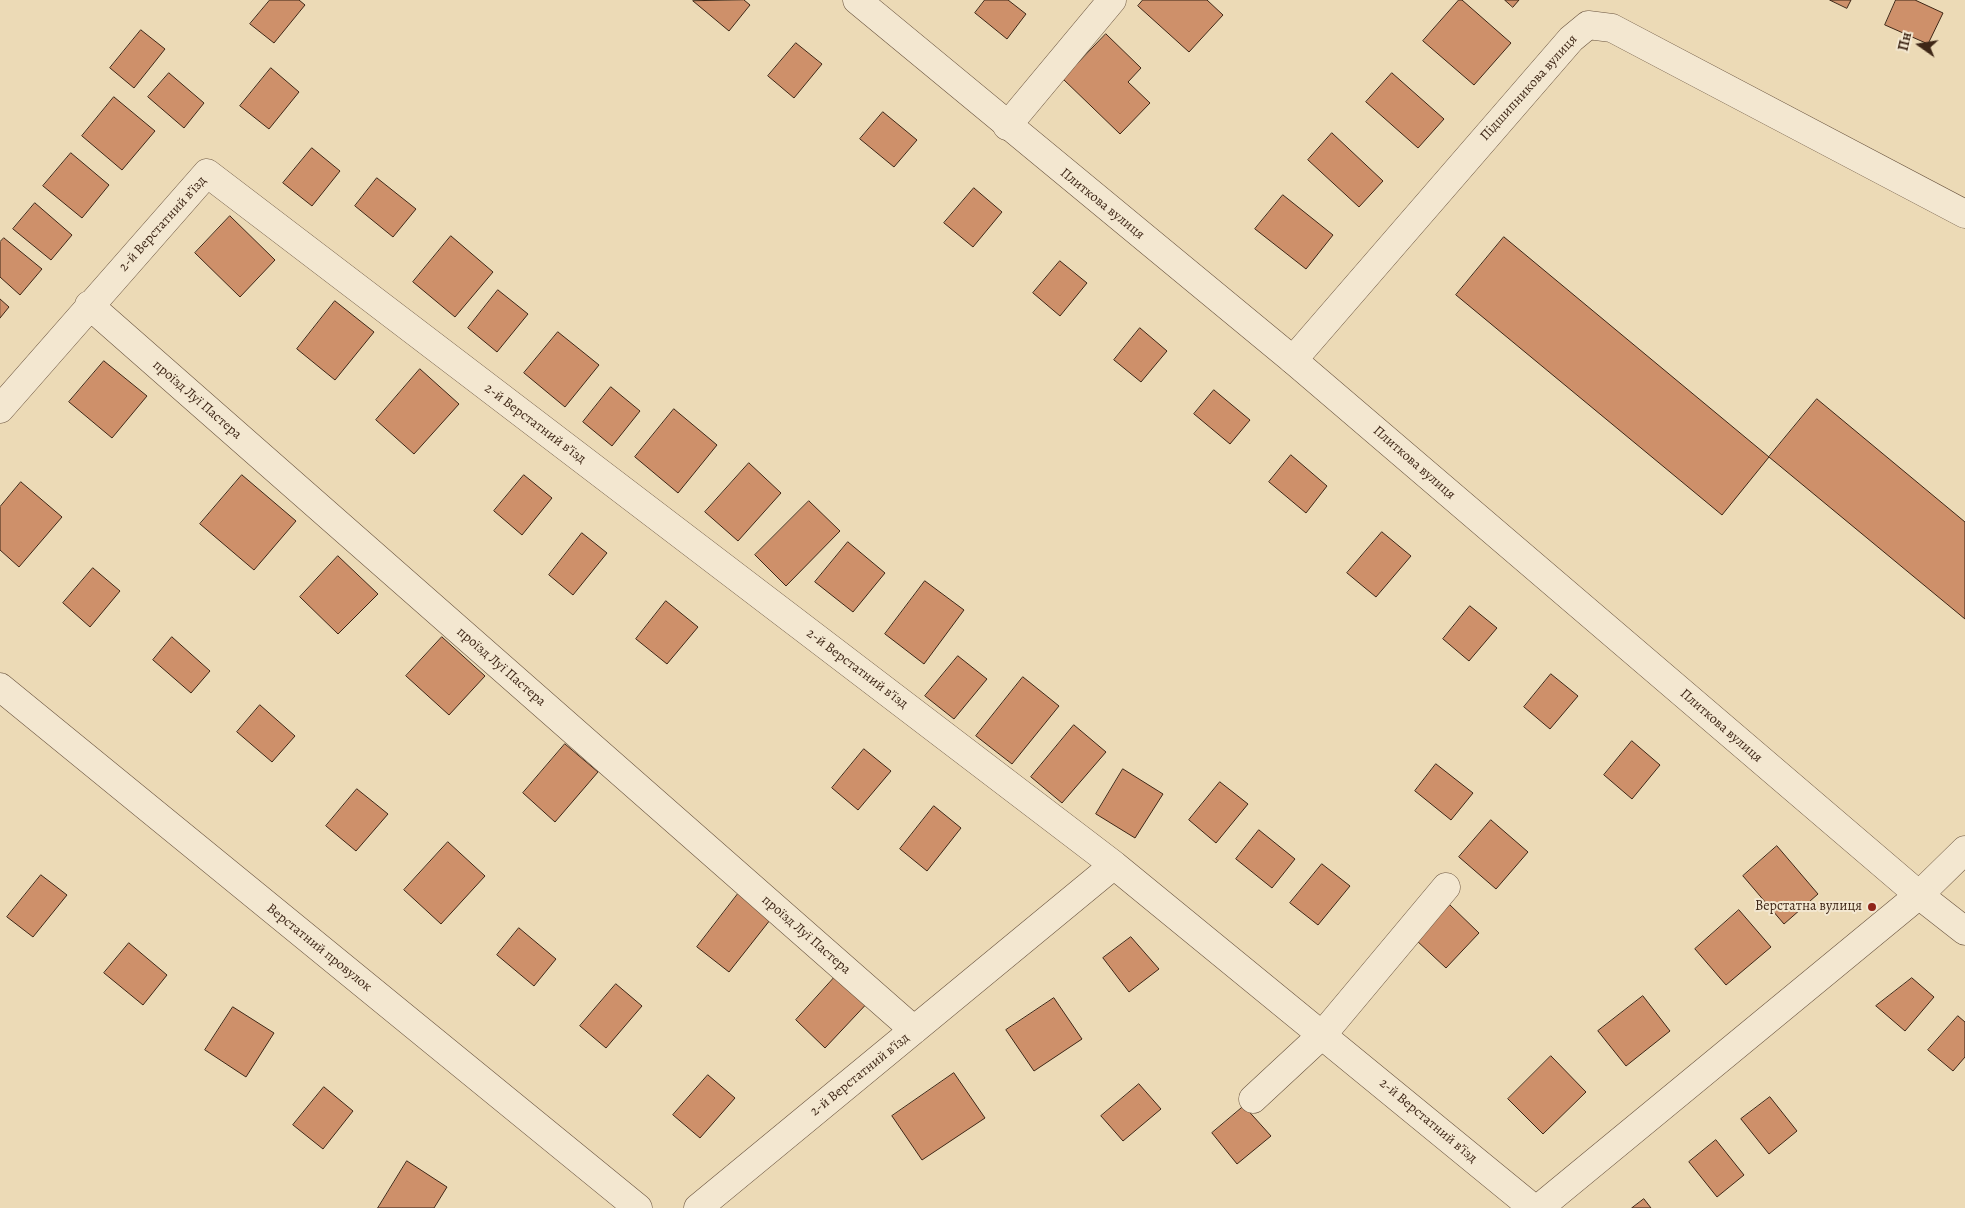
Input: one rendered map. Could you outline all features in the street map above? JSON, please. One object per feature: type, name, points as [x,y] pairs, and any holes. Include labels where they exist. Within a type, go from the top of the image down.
[{"type":"street","name":"Плиткова вулиця","points":[[857,0],[1007,126],[1293,360],[1919,895],[1965,931]]},
{"type":"street","points":[[1007,126],[1112,0]]},
{"type":"street","name":"Підшипникова вулиця","points":[[1293,360],[1571,39],[1588,25],[1612,28],[1965,214]]},
{"type":"street","name":"2-й Верстатний в’їзд","points":[[0,409],[89,305],[207,173],[1114,865],[1323,1034],[1533,1208]]},
{"type":"street","name":"проїзд Луї Пастера","points":[[89,305],[914,1030]]},
{"type":"street","name":"Верстатний провулок","points":[[0,687],[638,1208]]},
{"type":"street","points":[[1539,1208],[1919,895],[1965,850]]},
{"type":"street","name":"2-й Верстатний в’їзд","points":[[698,1208],[1114,865]]},
{"type":"street","points":[[1253,1099],[1323,1034],[1446,887]]},
{"type":"building","points":[[270,0],[299,0],[305,5],[274,43],[250,24]]},
{"type":"building","points":[[744,0],[750,5],[729,31],[693,1]]},
{"type":"building","points":[[985,0],[1008,0],[1026,14],[1007,39],[975,13]]},
{"type":"building","points":[[1143,0],[1207,0],[1223,15],[1189,52],[1138,6]]},
{"type":"building","points":[[1459,0],[1462,0],[1511,43],[1474,85],[1423,41]]},
{"type":"building","points":[[1505,0],[1519,0],[1513,7]]},
{"type":"building","points":[[1830,0],[1851,0],[1847,8]]},
{"type":"building","points":[[1896,0],[1915,0],[1943,13],[1928,44],[1885,25]]},
{"type":"building","points":[[141,30],[165,49],[134,88],[110,68]]},
{"type":"building","points":[[1106,34],[1141,68],[1128,82],[1150,103],[1120,134],[1063,79]]},
{"type":"building","points":[[796,43],[822,64],[794,98],[768,76]]},
{"type":"building","points":[[271,68],[299,92],[269,129],[240,106]]},
{"type":"building","points":[[169,73],[204,103],[184,128],[148,97]]},
{"type":"building","points":[[1392,73],[1444,119],[1418,148],[1366,102]]},
{"type":"building","points":[[114,97],[155,131],[122,170],[82,136]]},
{"type":"building","points":[[883,112],[917,140],[894,167],[860,139]]},
{"type":"building","points":[[1332,133],[1383,181],[1359,207],[1308,160]]},
{"type":"building","points":[[312,148],[340,171],[312,206],[283,183]]},
{"type":"building","points":[[71,153],[109,185],[82,218],[43,186]]},
{"type":"building","points":[[377,178],[416,209],[393,237],[355,206]]},
{"type":"building","points":[[974,188],[1002,212],[973,247],[944,223]]},
{"type":"building","points":[[1283,195],[1333,235],[1306,269],[1255,229]]},
{"type":"building","points":[[35,203],[72,235],[51,260],[13,229]]},
{"type":"building","points":[[230,216],[275,260],[240,297],[195,253]]},
{"type":"building","points":[[451,236],[493,272],[455,317],[413,282]]},
{"type":"building","points":[[1504,237],[1769,457],[1722,515],[1456,295]]},
{"type":"building","points":[[4,238],[42,269],[20,295],[0,277],[0,242]]},
{"type":"building","points":[[1060,261],[1087,283],[1060,316],[1033,293]]},
{"type":"building","points":[[498,290],[528,314],[497,352],[468,328]]},
{"type":"building","points":[[0,299],[9,307],[0,318]]},
{"type":"building","points":[[335,301],[374,332],[335,380],[297,349]]},
{"type":"building","points":[[1140,328],[1167,351],[1141,382],[1114,360]]},
{"type":"building","points":[[558,332],[599,365],[565,407],[524,373]]},
{"type":"building","points":[[104,361],[147,396],[112,438],[69,402]]},
{"type":"building","points":[[420,369],[459,404],[414,454],[376,420]]},
{"type":"building","points":[[611,387],[640,411],[612,446],[583,422]]},
{"type":"building","points":[[1214,390],[1250,420],[1230,444],[1194,414]]},
{"type":"building","points":[[1817,399],[1965,522],[1965,619],[1769,457]]},
{"type":"building","points":[[674,409],[717,445],[678,493],[635,457]]},
{"type":"building","points":[[1291,455],[1327,486],[1306,513],[1269,482]]},
{"type":"building","points":[[749,463],[781,493],[738,541],[705,512]]},
{"type":"building","points":[[242,475],[296,521],[254,570],[200,524]]},
{"type":"building","points":[[524,475],[552,498],[522,535],[494,511]]},
{"type":"building","points":[[21,482],[62,517],[19,567],[0,550],[0,507]]},
{"type":"building","points":[[809,501],[840,531],[786,586],[755,555]]},
{"type":"building","points":[[1382,532],[1411,556],[1376,597],[1347,573]]},
{"type":"building","points":[[582,533],[607,553],[573,595],[549,575]]},
{"type":"building","points":[[848,542],[885,573],[853,612],[815,582]]},
{"type":"building","points":[[338,556],[378,594],[338,634],[300,597]]},
{"type":"building","points":[[93,568],[120,591],[90,627],[63,603]]},
{"type":"building","points":[[925,581],[964,610],[924,664],[885,634]]},
{"type":"building","points":[[666,601],[698,627],[667,664],[636,639]]},
{"type":"building","points":[[1470,606],[1497,628],[1469,661],[1443,639]]},
{"type":"building","points":[[172,637],[210,671],[191,693],[153,660]]},
{"type":"building","points":[[442,637],[485,676],[449,715],[406,676]]},
{"type":"building","points":[[958,656],[987,679],[954,719],[925,696]]},
{"type":"building","points":[[1551,674],[1578,696],[1550,729],[1524,707]]},
{"type":"building","points":[[1023,677],[1059,706],[1012,764],[976,736]]},
{"type":"building","points":[[260,705],[295,736],[272,762],[237,732]]},
{"type":"building","points":[[1074,725],[1106,752],[1062,803],[1031,777]]},
{"type":"building","points":[[1632,741],[1660,765],[1632,799],[1604,775]]},
{"type":"building","points":[[565,744],[598,772],[555,822],[523,793]]},
{"type":"building","points":[[864,749],[891,771],[858,810],[832,788]]},
{"type":"building","points":[[1436,764],[1473,793],[1451,820],[1415,791]]},
{"type":"building","points":[[1123,769],[1163,794],[1135,838],[1096,814]]},
{"type":"building","points":[[1220,782],[1248,804],[1216,843],[1189,820]]},
{"type":"building","points":[[357,789],[388,814],[356,851],[326,826]]},
{"type":"building","points":[[934,806],[961,828],[927,871],[900,849]]},
{"type":"building","points":[[1491,820],[1528,852],[1496,889],[1459,857]]},
{"type":"building","points":[[1259,830],[1295,859],[1272,888],[1236,859]]},
{"type":"building","points":[[448,842],[485,876],[441,924],[404,890]]},
{"type":"building","points":[[1777,846],[1818,894],[1784,924],[1743,876]]},
{"type":"building","points":[[1322,864],[1350,886],[1318,925],[1290,903]]},
{"type":"building","points":[[41,875],[67,895],[33,937],[7,917]]},
{"type":"building","points":[[741,890],[774,915],[729,972],[697,947]]},
{"type":"building","points":[[1450,905],[1479,933],[1446,968],[1416,940]]},
{"type":"building","points":[[1739,910],[1771,947],[1726,985],[1695,949]]},
{"type":"building","points":[[519,928],[556,959],[534,986],[497,955]]},
{"type":"building","points":[[1131,937],[1159,969],[1129,992],[1103,958]]},
{"type":"building","points":[[129,943],[167,975],[143,1005],[104,973]]},
{"type":"building","points":[[842,969],[873,997],[825,1048],[796,1020]]},
{"type":"building","points":[[1912,978],[1934,997],[1905,1031],[1876,1006]]},
{"type":"building","points":[[616,984],[642,1006],[606,1048],[580,1026]]},
{"type":"building","points":[[1643,996],[1670,1031],[1626,1066],[1598,1031]]},
{"type":"building","points":[[1054,998],[1082,1039],[1034,1071],[1006,1030]]},
{"type":"building","points":[[233,1007],[274,1033],[246,1077],[205,1050]]},
{"type":"building","points":[[1958,1016],[1965,1022],[1965,1057],[1953,1071],[1928,1050]]},
{"type":"building","points":[[1551,1056],[1586,1092],[1543,1134],[1508,1099]]},
{"type":"building","points":[[954,1073],[985,1118],[922,1160],[892,1116]]},
{"type":"building","points":[[708,1075],[735,1098],[700,1138],[673,1115]]},
{"type":"building","points":[[1139,1084],[1161,1109],[1123,1141],[1101,1116]]},
{"type":"building","points":[[324,1087],[353,1111],[323,1149],[293,1125]]},
{"type":"building","points":[[1770,1097],[1797,1131],[1769,1154],[1741,1119]]},
{"type":"building","points":[[1244,1106],[1271,1136],[1237,1164],[1212,1133]]},
{"type":"building","points":[[1716,1140],[1744,1175],[1717,1197],[1689,1162]]},
{"type":"building","points":[[407,1161],[447,1187],[434,1208],[378,1208]]},
{"type":"building","points":[[1644,1199],[1651,1208],[1632,1208]]},
{"type":"place","name":"Верстатна вулиця","points":[[1872,907]]}]
